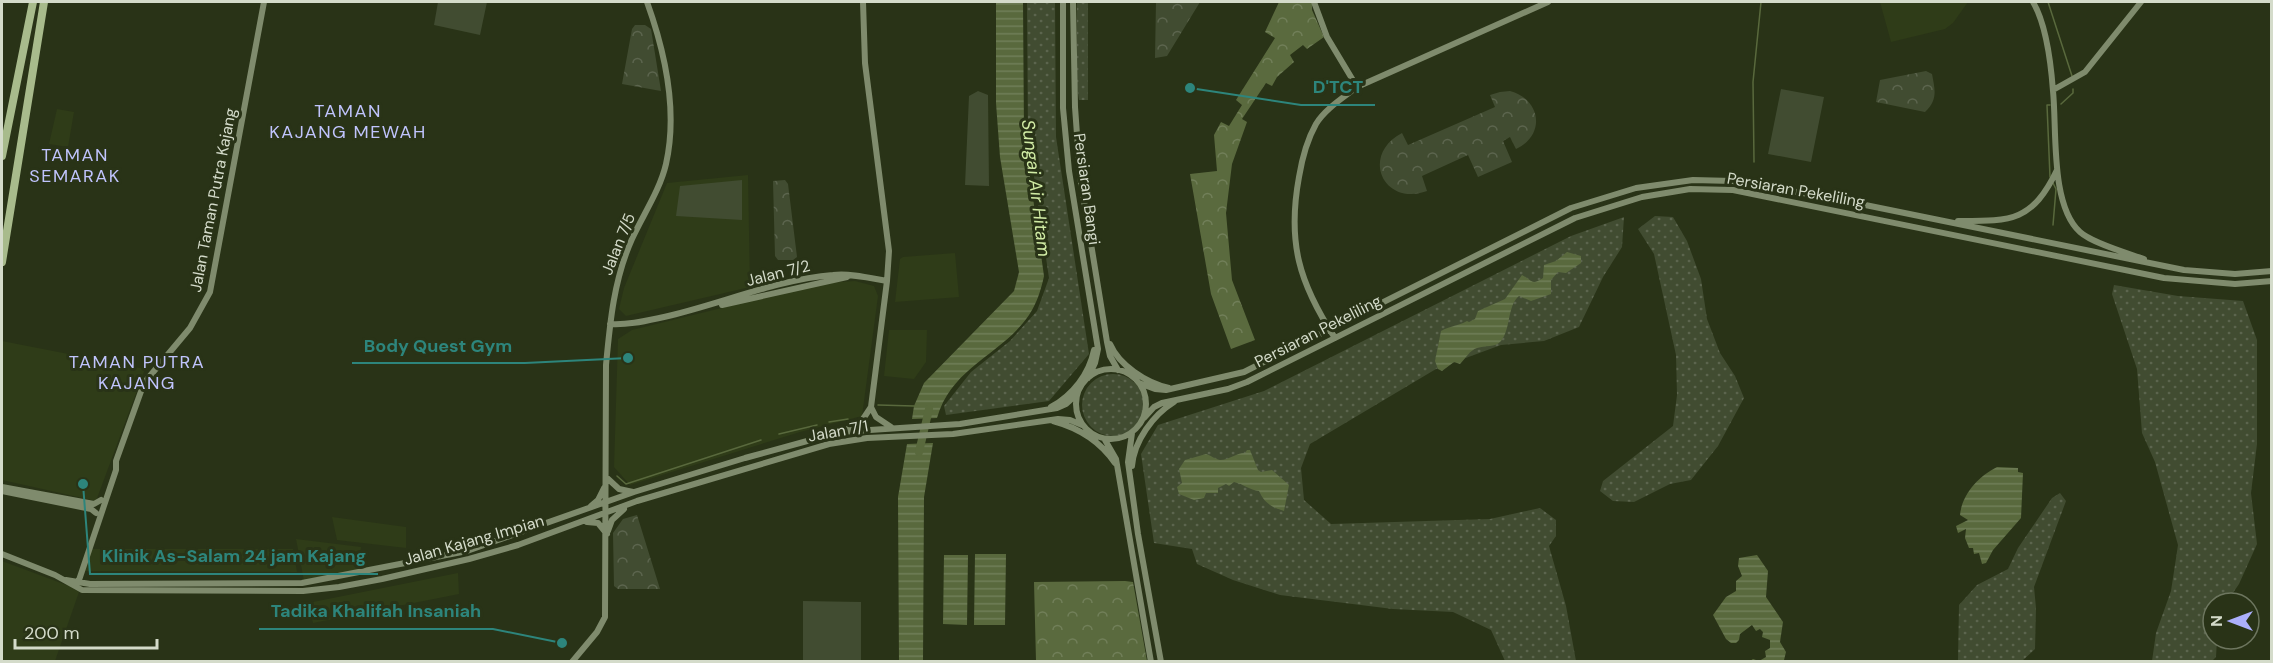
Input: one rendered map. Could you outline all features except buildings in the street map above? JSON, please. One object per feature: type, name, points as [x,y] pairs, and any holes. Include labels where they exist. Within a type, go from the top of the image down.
[{"type":"highway","points":[[2,156],[33,2]]},
{"type":"highway","points":[[2,262],[44,2]]},
{"type":"street","name":"Jalan Taman Putra Kajang","points":[[76,584],[97,511],[116,470],[116,461],[144,383],[190,328],[210,292],[264,2]]},
{"type":"street","name":"Jalan 7/5","points":[[572,662],[597,632],[605,617],[606,365],[610,324],[621,267],[663,175],[668,149],[670,121],[664,61],[647,2]]},
{"type":"street","name":"Jalan 7/1","points":[[840,432],[861,422],[871,407],[887,280],[889,240],[865,63],[863,2]]},
{"type":"street","name":"Persiaran Bangi","points":[[1063,2],[1063,108],[1068,171],[1096,338],[1097,356],[1088,378]]},
{"type":"street","name":"Persiaran Bangi","points":[[1073,2],[1075,107],[1079,167],[1104,326],[1110,356],[1118,370]]},
{"type":"street","points":[[1314,2],[1328,37],[1357,87]]},
{"type":"street","points":[[1335,338],[1311,298],[1296,251],[1293,227],[1295,198],[1306,146],[1316,124],[1332,107],[1357,87],[1548,2]]},
{"type":"street","points":[[2033,2],[2042,21],[2054,90],[2057,170],[2070,221],[2081,234],[2164,266]]},
{"type":"street","points":[[2054,90],[2085,72],[2141,2]]},
{"type":"street","points":[[1945,221],[2002,220],[2016,217],[2032,207],[2043,195],[2057,170]]},
{"type":"street","name":"Persiaran Pekeliling","points":[[1139,383],[1157,390],[1174,389],[1244,372],[1571,208],[1636,188],[1693,180],[1733,181],[1819,195],[2207,273],[2271,272]]},
{"type":"street","name":"Persiaran Pekeliling","points":[[1143,418],[1159,404],[1247,382],[1575,218],[1642,197],[1690,189],[1733,190],[2164,278],[2235,284],[2271,281]]},
{"type":"street","points":[[1817,206],[1816,200],[1819,195]]},
{"type":"street","name":"Jalan 7/2","points":[[610,324],[637,323],[854,276],[887,280]]},
{"type":"street","points":[[1104,326],[1114,352],[1123,363],[1151,382],[1174,389]]},
{"type":"street","points":[[1042,411],[1063,399],[1077,386],[1089,365],[1096,338]]},
{"type":"street","points":[[1132,433],[1118,440],[1105,440],[1092,435],[1082,425],[1076,412],[1077,394],[1088,378],[1105,369],[1118,370],[1128,374],[1139,383],[1146,400],[1143,418],[1132,433],[1128,450],[1130,477],[1161,662]]},
{"type":"street","name":"Jalan 7/1","points":[[606,503],[634,492],[745,458],[840,432],[939,425],[1042,411],[1063,406],[1077,394]]},
{"type":"street","points":[[1130,477],[1134,452],[1145,432],[1163,410],[1180,399]]},
{"type":"street","name":"Jalan 7/1","points":[[871,407],[876,417],[892,427]]},
{"type":"street","name":"Jalan 7/1","points":[[606,513],[637,501],[829,444],[867,438],[986,430],[1046,420],[1066,419],[1082,425]]},
{"type":"street","points":[[1046,420],[1071,427],[1088,436],[1104,449],[1117,467]]},
{"type":"street","points":[[1105,440],[1113,452],[1117,467],[1151,662]]},
{"type":"street","points":[[2,489],[97,511],[116,461]]},
{"type":"street","points":[[577,513],[598,500],[606,477],[619,489],[634,492]]},
{"type":"street","points":[[607,535],[615,516],[637,501]]},
{"type":"street","name":"Jalan Kajang Impian","points":[[76,584],[302,583],[467,551],[606,503]]},
{"type":"street","name":"Jalan Kajang Impian","points":[[2,554],[76,584],[303,591],[382,579],[469,559],[518,545],[606,513]]},
{"type":"street","points":[[579,523],[598,523],[607,535]]},
{"type":"street","points":[[467,551],[469,559]]},
{"type":"shaded area","points":[[996,2],[1023,2],[1024,134],[1044,276],[1029,315],[1018,329],[954,386],[944,400],[937,418],[912,419],[914,406],[924,383],[1014,291],[1019,272],[1000,157],[996,103]]},
{"type":"shaded area","points":[[1880,2],[1968,2],[1953,23],[1945,29],[1891,42]]},
{"type":"shaded area","points":[[57,109],[74,112],[68,147],[49,144]]},
{"type":"shaded area","points":[[748,175],[750,287],[626,316],[619,309],[624,288],[667,183]]},
{"type":"shaded area","points":[[1567,252],[1581,256],[1581,263],[1566,273],[1558,272],[1551,280],[1551,294],[1531,301],[1519,296],[1515,300],[1501,341],[1496,345],[1474,349],[1460,364],[1454,362],[1442,371],[1438,369],[1435,361],[1441,331],[1475,319],[1478,311],[1505,299],[1522,275],[1534,282],[1543,278],[1544,265],[1556,261]]},
{"type":"shaded area","points":[[955,253],[959,297],[895,302],[900,259]]},
{"type":"shaded area","points":[[855,281],[874,286],[878,296],[862,416],[800,432],[630,485],[614,467],[618,339],[632,330],[823,283]]},
{"type":"shaded area","points":[[889,330],[927,330],[926,362],[914,379],[884,376]]},
{"type":"shaded area","points":[[2,341],[145,369],[96,501],[2,480]]},
{"type":"shaded area","points":[[933,443],[924,497],[923,661],[899,661],[898,497],[907,444]]},
{"type":"shaded area","points":[[1250,450],[1258,470],[1261,472],[1272,470],[1289,485],[1284,511],[1269,504],[1259,491],[1234,482],[1229,486],[1226,484],[1218,488],[1218,493],[1206,493],[1204,498],[1194,500],[1179,494],[1177,487],[1182,483],[1179,469],[1185,460],[1206,454],[1223,460],[1245,453]]},
{"type":"shaded area","points":[[1997,467],[2018,468],[2018,472],[2023,473],[2021,518],[1993,550],[1986,563],[1982,564],[1979,553],[1974,554],[1973,548],[1969,548],[1965,538],[1966,529],[1958,533],[1956,526],[1968,520],[1960,515],[1968,493],[1984,475]]},
{"type":"shaded area","points":[[332,517],[406,527],[406,548],[337,540]]},
{"type":"shaded area","points":[[296,539],[361,547],[358,570],[304,581]]},
{"type":"shaded area","points":[[91,549],[293,549],[297,572],[85,571]]},
{"type":"shaded area","points":[[975,554],[1006,554],[1005,625],[974,625]]},
{"type":"shaded area","points":[[944,555],[968,555],[967,625],[943,624]]},
{"type":"shaded area","points":[[1757,555],[1768,571],[1766,597],[1783,622],[1780,642],[1786,652],[1784,660],[1790,661],[1759,661],[1766,657],[1765,651],[1770,648],[1770,640],[1762,637],[1763,632],[1760,629],[1756,631],[1752,625],[1740,634],[1736,643],[1731,643],[1726,639],[1713,615],[1726,597],[1736,591],[1736,581],[1742,576],[1738,566],[1739,558]]},
{"type":"shaded area","points":[[2,561],[69,586],[79,592],[55,661],[2,661]]},
{"type":"shaded area","points":[[458,573],[459,594],[313,623],[308,603]]},
{"type":"green space","points":[[438,2],[487,2],[480,35],[434,25]]},
{"type":"green space","points":[[1027,2],[1055,2],[1056,137],[1089,354],[1049,401],[946,415],[944,406],[971,372],[1010,341],[1037,311],[1049,278],[1028,136]]},
{"type":"green space","points":[[1077,2],[1088,2],[1088,100],[1079,100],[1077,87]]},
{"type":"green space","points":[[1156,2],[1200,2],[1167,56],[1155,58]]},
{"type":"green space","points":[[1279,2],[1312,2],[1312,10],[1324,37],[1307,49],[1303,45],[1290,55],[1294,62],[1277,77],[1272,86],[1266,83],[1242,119],[1247,122],[1232,164],[1226,213],[1232,280],[1255,340],[1231,349],[1211,294],[1190,174],[1217,171],[1214,135],[1221,122],[1229,126],[1242,105],[1236,100],[1275,38],[1265,32]]},
{"type":"green space","points":[[635,25],[645,25],[651,29],[661,91],[622,84],[632,29]]},
{"type":"green space","points":[[1926,71],[1932,74],[1934,99],[1925,112],[1876,102],[1880,80]]},
{"type":"green space","points":[[1781,89],[1824,97],[1811,162],[1768,154]]},
{"type":"green space","points":[[978,91],[988,95],[989,186],[965,185],[969,96]]},
{"type":"green space","points":[[1510,91],[1528,101],[1536,118],[1532,135],[1526,143],[1516,149],[1510,137],[1503,141],[1512,162],[1478,177],[1468,155],[1422,176],[1427,191],[1412,194],[1399,192],[1382,176],[1380,165],[1382,154],[1389,142],[1402,133],[1408,145],[1495,107],[1490,95]]},
{"type":"green space","points":[[742,180],[742,220],[676,216],[680,186]]},
{"type":"green space","points":[[785,180],[788,184],[797,257],[793,260],[778,260],[775,256],[773,181]]},
{"type":"green space","points":[[1655,216],[1673,217],[1687,241],[1701,279],[1707,319],[1720,353],[1735,376],[1744,398],[1718,446],[1691,480],[1670,484],[1634,502],[1613,501],[1600,491],[1603,481],[1673,426],[1677,395],[1676,355],[1654,254],[1638,229]]},
{"type":"green space","points":[[1624,217],[1622,247],[1603,277],[1579,327],[1544,341],[1501,345],[1436,369],[1310,444],[1301,468],[1304,500],[1331,524],[1490,519],[1540,508],[1556,520],[1556,536],[1549,546],[1566,606],[1576,661],[1505,661],[1491,630],[1453,612],[1393,609],[1280,595],[1233,580],[1197,564],[1192,549],[1154,543],[1141,454],[1158,425],[1264,391],[1571,236]]},
{"type":"green space","points":[[2114,285],[2178,296],[2243,301],[2257,340],[2257,444],[2251,493],[2257,544],[2234,591],[2201,591],[2201,651],[2216,651],[2216,657],[2212,661],[2152,661],[2156,633],[2171,591],[2178,545],[2155,462],[2142,433],[2137,369],[2112,294]]},
{"type":"green space","points":[[1113,374],[1130,379],[1135,383],[1139,388],[1144,405],[1139,422],[1135,427],[1130,431],[1113,436],[1096,431],[1091,427],[1087,422],[1082,405],[1087,388],[1091,383],[1096,379]]},
{"type":"green space","points":[[2060,493],[2066,501],[2034,587],[2035,649],[2022,661],[1958,661],[1959,605],[1977,585],[2008,569],[2018,548],[2052,498]]},
{"type":"green space","points":[[637,515],[660,589],[618,589],[614,586],[613,533],[623,519]]},
{"type":"green space","points":[[1034,582],[1133,582],[1147,661],[1036,661]]},
{"type":"green space","points":[[803,601],[861,602],[861,661],[803,661]]},
{"type":"waterway","points":[[1754,162],[1753,82],[1761,2]]},
{"type":"waterway","points":[[2048,2],[2072,76]]},
{"type":"waterway","points":[[2061,104],[2073,93],[2073,89]]},
{"type":"waterway","points":[[2050,105],[2047,105],[2050,177]]},
{"type":"waterway","points":[[2053,183],[2056,189],[2053,225]]},
{"type":"waterway","points":[[878,405],[914,406]]},
{"type":"waterway","name":"Sungai Air Hitam","points":[[919,452],[929,409]]},
{"type":"waterway","points":[[829,422],[848,419]]},
{"type":"waterway","points":[[779,434],[817,425]]},
{"type":"waterway","points":[[617,476],[626,484],[761,440]]},
{"type":"place","name":"D'TCT","points":[[1190,88]]},
{"type":"place","name":"Body Quest Gym","points":[[628,358]]},
{"type":"place","name":"Klinik As-Salam 24 jam Kajang","points":[[83,484]]},
{"type":"place","name":"Tadika Khalifah Insaniah","points":[[562,643]]},
{"type":"district","name":"TAMAN KAJANG MEWAH","points":[[348,121]]},
{"type":"district","name":"TAMAN SEMARAK","points":[[75,165]]},
{"type":"district","name":"TAMAN PUTRA KAJANG","points":[[137,372]]}]
